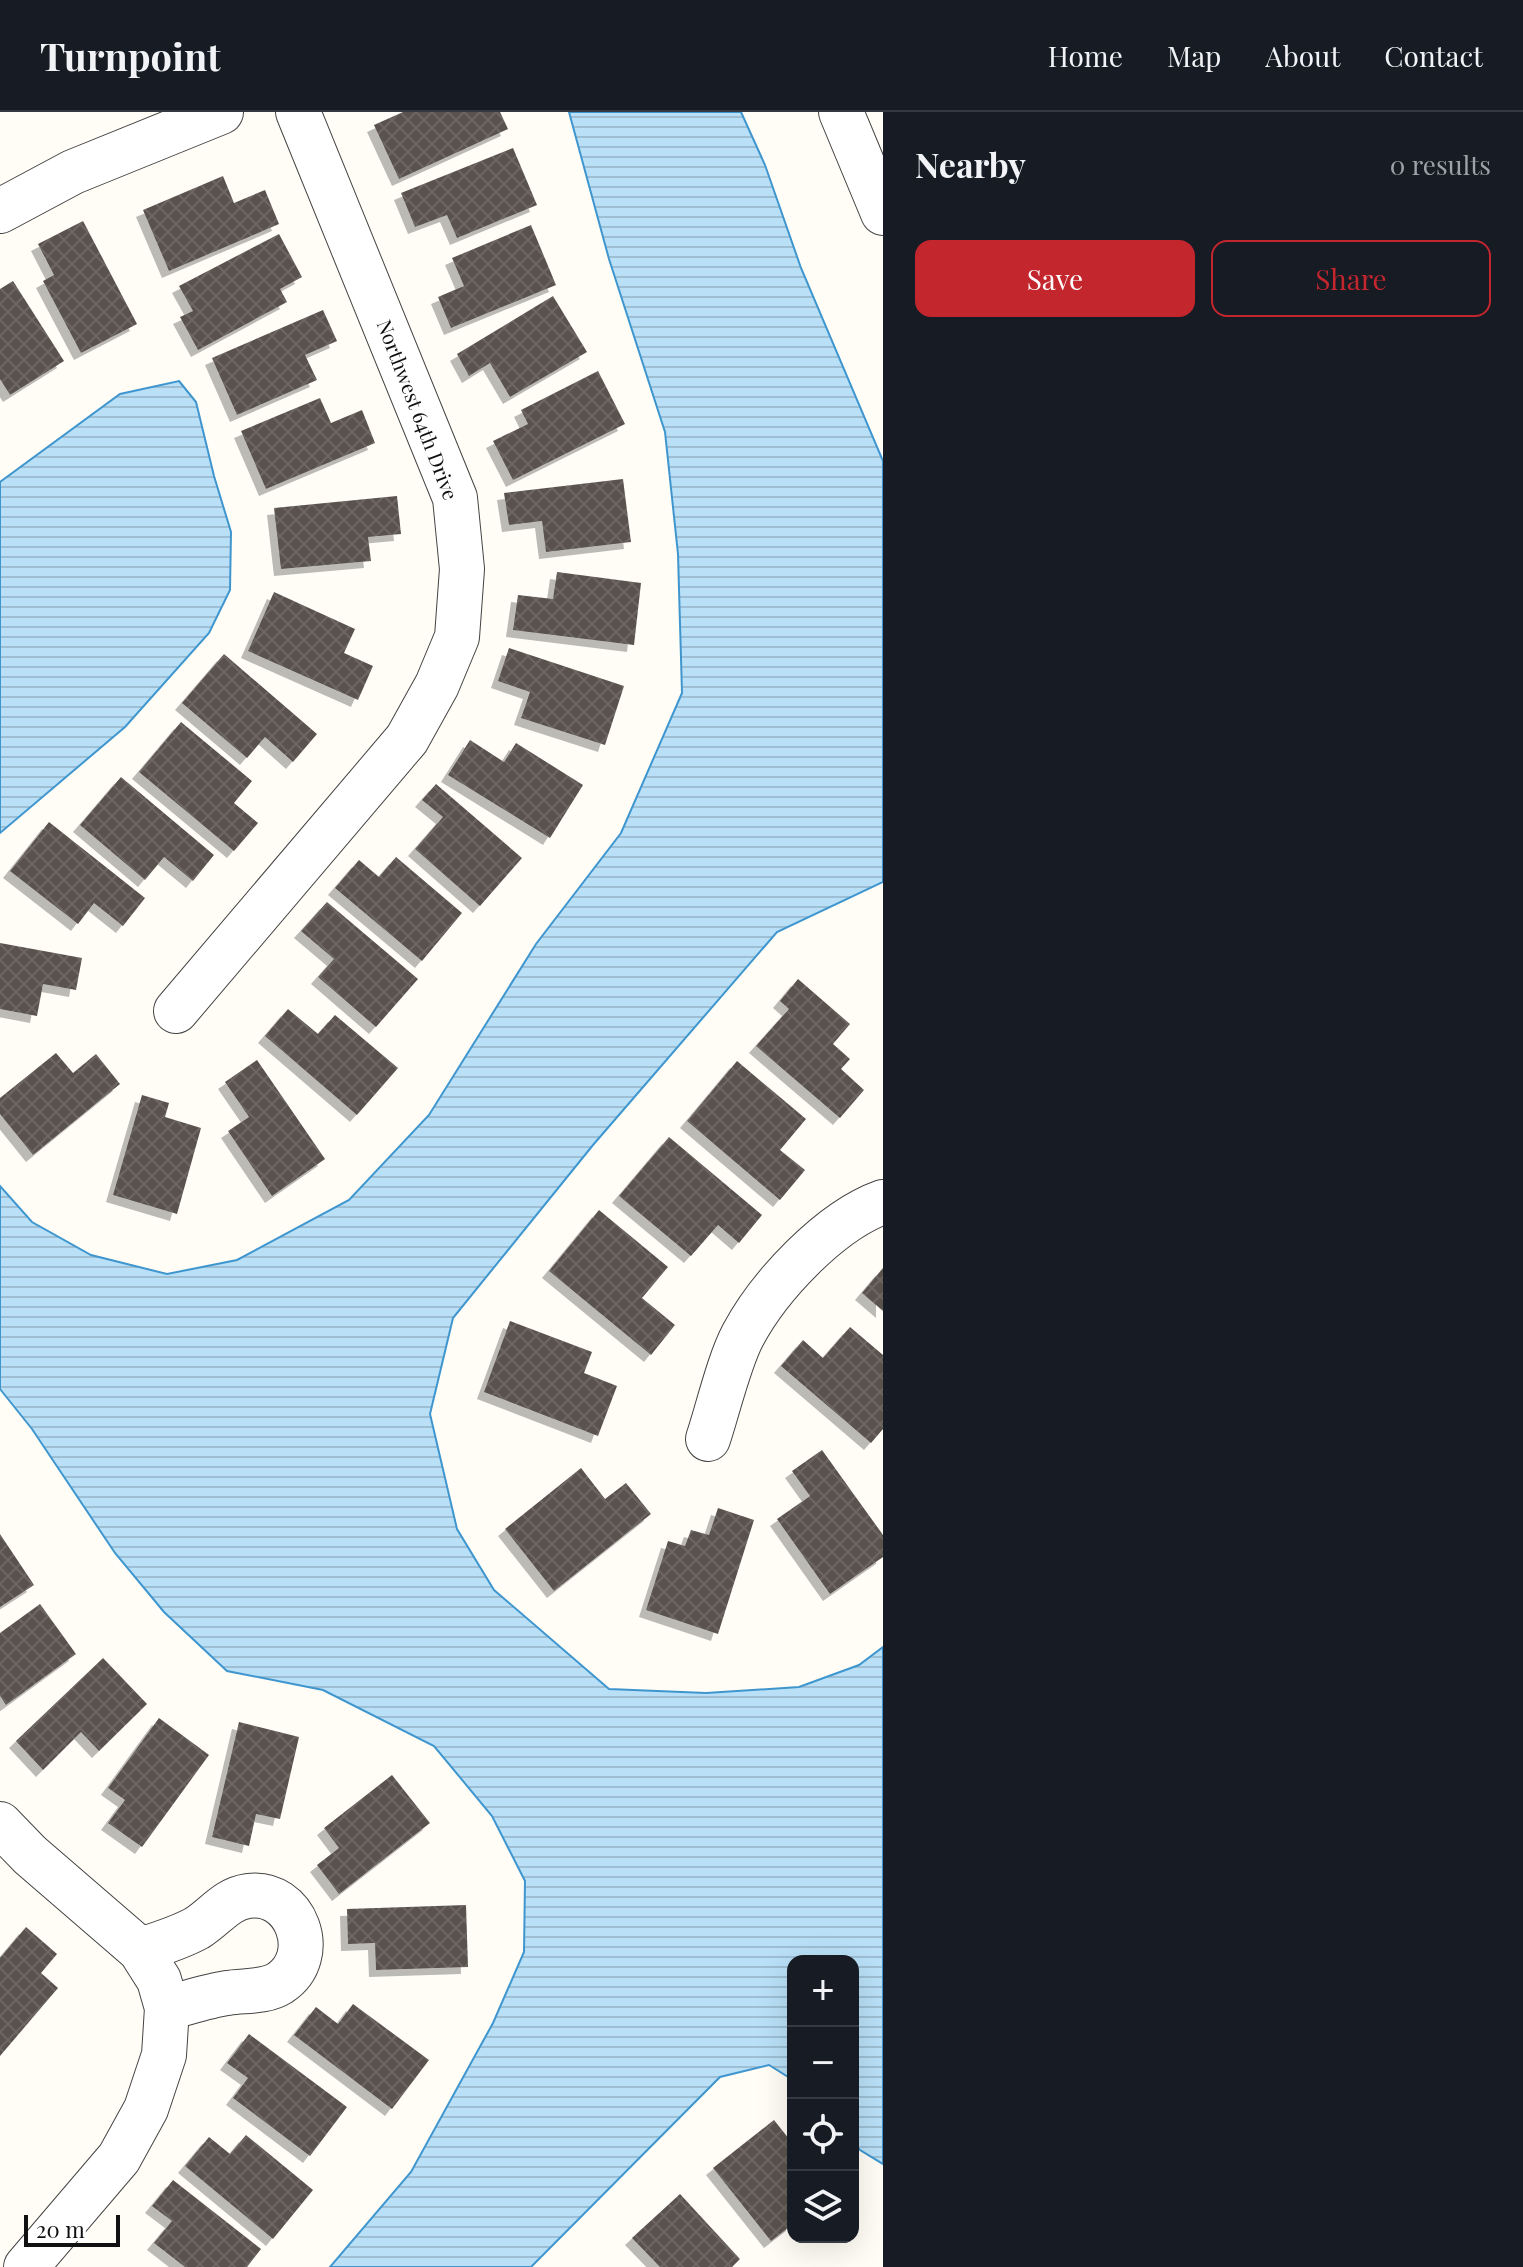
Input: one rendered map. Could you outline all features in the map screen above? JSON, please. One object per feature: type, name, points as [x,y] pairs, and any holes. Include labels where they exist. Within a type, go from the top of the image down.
[{"type":"street","points":[[0,211],[73,172],[221,112]]},
{"type":"street","name":"Northwest 64th Drive","points":[[176,1011],[407,739],[437,685],[457,637],[462,569],[455,498],[298,112]]},
{"type":"street","points":[[841,112],[883,213]]},
{"type":"street","points":[[708,1439],[742,1336],[770,1294],[837,1227],[883,1202]]},
{"type":"street","points":[[0,1824],[156,1980],[164,2055],[146,2109],[119,2158],[26,2267]]},
{"type":"water","points":[[569,112],[741,112],[765,165],[801,268],[883,461],[883,882],[777,932],[593,1145],[453,1318],[430,1414],[457,1529],[494,1590],[609,1689],[706,1693],[799,1687],[859,1665],[883,1647],[883,2164],[859,2149],[859,1955],[787,1955],[787,2076],[769,2065],[720,2077],[531,2267],[330,2267],[411,2172],[493,2023],[524,1952],[525,1881],[492,1816],[434,1746],[323,1690],[227,1671],[164,1612],[115,1553],[32,1429],[0,1389],[0,1186],[32,1222],[91,1255],[167,1274],[237,1260],[349,1200],[429,1115],[536,944],[621,833],[682,693],[678,554],[665,432],[609,259]]},
{"type":"water","points":[[179,381],[196,402],[231,532],[230,590],[209,633],[125,727],[0,833],[0,482],[120,394]]},
{"type":"building","points":[[403,112],[500,112],[508,129],[399,179],[374,125]]},
{"type":"building","points":[[513,148],[537,205],[457,238],[447,215],[415,227],[401,193]]},
{"type":"building","points":[[223,176],[234,203],[265,190],[279,224],[169,271],[143,210]]},
{"type":"building","points":[[83,221],[137,324],[81,353],[43,281],[54,275],[38,244]]},
{"type":"building","points":[[531,225],[556,285],[451,328],[438,297],[464,286],[452,258]]},
{"type":"building","points":[[279,234],[302,277],[280,289],[287,302],[198,350],[180,317],[193,311],[179,286]]},
{"type":"building","points":[[13,281],[64,361],[10,395],[0,379],[0,289]]},
{"type":"building","points":[[553,296],[587,352],[510,397],[490,363],[469,376],[457,354]]},
{"type":"building","points":[[323,310],[337,341],[305,355],[317,380],[237,415],[212,358]]},
{"type":"building","points":[[598,371],[625,424],[513,480],[493,441],[528,424],[521,410]]},
{"type":"building","points":[[320,398],[331,423],[362,410],[375,443],[266,489],[241,431]]},
{"type":"building","points":[[623,479],[631,542],[546,552],[542,521],[509,525],[504,493]]},
{"type":"building","points":[[397,496],[401,534],[368,537],[371,561],[281,569],[274,508]]},
{"type":"building","points":[[557,572],[641,583],[634,645],[513,630],[518,595],[553,599]]},
{"type":"building","points":[[274,592],[355,629],[344,653],[373,666],[358,700],[248,651]]},
{"type":"building","points":[[509,648],[624,686],[605,745],[521,718],[530,692],[498,681]]},
{"type":"building","points":[[224,654],[317,734],[293,762],[265,737],[247,758],[182,703]]},
{"type":"building","points":[[181,722],[252,781],[234,803],[258,823],[234,851],[139,772]]},
{"type":"building","points":[[470,740],[504,762],[516,743],[583,785],[550,838],[448,775]]},
{"type":"building","points":[[121,777],[214,855],[193,881],[164,857],[145,880],[80,825]]},
{"type":"building","points":[[436,784],[522,858],[480,906],[415,849],[443,817],[422,800]]},
{"type":"building","points":[[49,822],[145,898],[123,926],[94,903],[78,924],[10,871]]},
{"type":"building","points":[[396,857],[462,913],[422,961],[335,888],[359,860],[379,877]]},
{"type":"building","points":[[327,902],[418,979],[376,1027],[318,977],[334,959],[301,931]]},
{"type":"building","points":[[0,943],[82,958],[76,990],[43,984],[37,1016],[0,1009]]},
{"type":"building","points":[[798,979],[850,1024],[833,1044],[850,1059],[841,1069],[864,1090],[840,1118],[756,1046],[789,1009],[780,1001]]},
{"type":"building","points":[[288,1009],[318,1034],[335,1015],[398,1068],[357,1115],[265,1036]]},
{"type":"building","points":[[56,1053],[73,1073],[96,1054],[120,1084],[33,1155],[0,1114],[0,1098]]},
{"type":"building","points":[[257,1060],[325,1159],[272,1196],[228,1131],[249,1117],[225,1082]]},
{"type":"building","points":[[737,1061],[806,1119],[780,1150],[805,1170],[780,1200],[687,1121]]},
{"type":"building","points":[[142,1095],[169,1103],[165,1117],[201,1128],[177,1214],[113,1195]]},
{"type":"building","points":[[669,1137],[762,1215],[739,1243],[718,1225],[691,1256],[619,1196]]},
{"type":"building","points":[[599,1210],[668,1267],[642,1298],[675,1325],[651,1355],[549,1271]]},
{"type":"building","points":[[883,1268],[883,1311],[862,1293]]},
{"type":"building","points":[[510,1321],[592,1352],[584,1373],[617,1386],[598,1436],[484,1392]]},
{"type":"building","points":[[850,1327],[883,1355],[883,1429],[871,1443],[781,1366],[803,1340],[823,1358]]},
{"type":"building","points":[[822,1450],[883,1535],[883,1557],[830,1594],[777,1519],[810,1496],[792,1471]]},
{"type":"building","points":[[581,1468],[605,1499],[626,1483],[651,1514],[554,1591],[505,1529]]},
{"type":"building","points":[[718,1508],[754,1520],[718,1634],[646,1610],[668,1541],[685,1546],[691,1530],[709,1535]]},
{"type":"building","points":[[0,1534],[34,1585],[0,1607]]},
{"type":"building","points":[[40,1604],[76,1654],[6,1705],[0,1696],[0,1633]]},
{"type":"building","points":[[103,1658],[147,1704],[99,1751],[81,1732],[43,1770],[16,1741]]},
{"type":"building","points":[[159,1718],[209,1755],[142,1847],[108,1823],[125,1800],[108,1788]]},
{"type":"building","points":[[239,1722],[299,1737],[280,1819],[256,1814],[249,1846],[212,1837]]},
{"type":"building","points":[[392,1775],[430,1823],[339,1894],[317,1865],[339,1848],[324,1828]]},
{"type":"building","points":[[466,1905],[468,1967],[376,1970],[375,1943],[348,1944],[347,1909]]},
{"type":"building","points":[[26,1927],[57,1954],[41,1973],[58,1988],[0,2056],[0,1958]]},
{"type":"building","points":[[353,2004],[429,2060],[392,2109],[294,2035],[316,2007],[338,2024]]},
{"type":"building","points":[[249,2034],[347,2107],[310,2156],[233,2098],[248,2078],[227,2063]]},
{"type":"building","points":[[774,2120],[787,2136],[787,2229],[771,2241],[713,2168]]},
{"type":"building","points":[[246,2135],[313,2190],[273,2239],[185,2166],[209,2137],[230,2154]]},
{"type":"building","points":[[173,2180],[261,2249],[247,2267],[185,2267],[154,2243],[172,2221],[152,2206]]},
{"type":"building","points":[[680,2194],[740,2259],[732,2267],[660,2267],[632,2238]]}]
